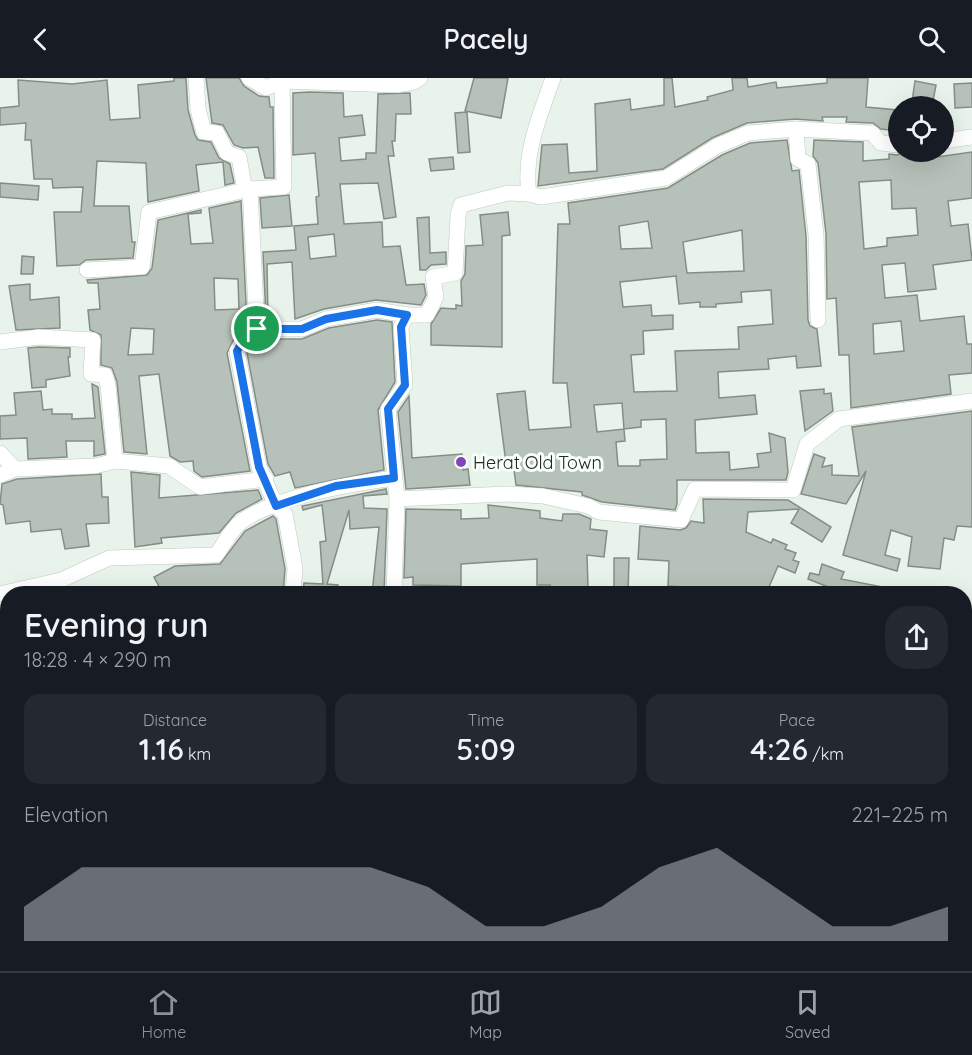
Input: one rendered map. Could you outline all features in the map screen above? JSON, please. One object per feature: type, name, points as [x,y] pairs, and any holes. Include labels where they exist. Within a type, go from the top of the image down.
[{"type":"street","points":[[196,78],[198,110],[204,132],[218,133],[227,153],[239,157],[244,185],[250,189]]},
{"type":"street","points":[[249,78],[266,88],[282,81],[397,85],[420,78]]},
{"type":"street","points":[[529,194],[526,176],[532,142],[554,78]]},
{"type":"street","points":[[87,270],[142,267],[149,212],[250,189],[284,187],[282,81]]},
{"type":"street","points":[[796,129],[798,159],[808,164],[816,235],[818,320]]},
{"type":"street","points":[[294,586],[295,568],[285,514],[276,506],[259,467],[237,351],[247,334],[257,329],[302,329],[326,319],[377,310],[407,315],[428,315],[436,297],[433,277],[455,273],[458,215],[461,205],[508,193],[529,194],[541,198],[666,178],[717,146],[748,133],[796,129],[872,133],[881,142],[888,143]]},
{"type":"street","points":[[954,140],[972,137]]},
{"type":"street","points":[[250,189],[257,329]]},
{"type":"street","points":[[394,586],[397,499],[388,409],[405,385],[401,327],[407,315]]},
{"type":"street","points":[[0,342],[39,337],[93,340],[91,374],[105,375],[108,385],[115,461]]},
{"type":"street","points":[[397,499],[506,494],[543,496],[588,506],[599,512],[681,520],[695,489],[793,490],[807,444],[839,419],[972,401]]},
{"type":"street","points":[[0,453],[15,469]]},
{"type":"street","points":[[0,475],[15,469],[95,466],[115,461],[169,466],[200,487],[266,479]]},
{"type":"street","points":[[35,586],[61,580],[109,558],[216,555],[240,523],[276,506],[336,486],[394,478]]},
{"type":"building","points":[[174,78],[186,78],[188,110],[195,135],[198,140],[211,142],[219,158],[230,164],[234,183],[225,185],[223,162],[196,165],[199,191],[148,202],[146,163],[97,161],[94,206],[129,206],[132,242],[135,242],[133,258],[86,260],[79,265],[57,266],[54,212],[81,212],[83,187],[53,188],[52,179],[34,179],[31,140],[25,140],[26,123],[0,125],[0,108],[19,106],[18,80],[72,84],[107,80],[110,120],[140,118],[138,85],[174,81]]},
{"type":"building","points":[[206,78],[239,78],[244,86],[259,96],[269,97],[270,107],[273,107],[274,178],[265,178],[258,147],[243,148],[234,145],[223,125],[212,123]]},
{"type":"building","points":[[474,78],[508,78],[501,118],[465,111]]},
{"type":"building","points":[[664,78],[672,78],[675,107],[708,100],[707,97],[733,90],[732,78],[747,78],[748,87],[776,82],[777,88],[827,83],[827,78],[868,78],[866,107],[888,109],[888,130],[881,129],[873,123],[846,122],[847,117],[822,117],[823,121],[795,119],[747,123],[712,138],[663,169],[538,186],[542,145],[567,144],[569,173],[597,171],[595,104],[630,99],[631,110],[664,105]]},
{"type":"building","points":[[915,81],[936,85],[934,96],[913,96]]},
{"type":"building","points":[[972,83],[972,107],[955,108],[954,84]]},
{"type":"building","points":[[293,93],[343,93],[344,117],[362,115],[365,135],[339,138],[341,161],[366,159],[366,153],[376,153],[378,94],[410,93],[411,114],[396,114],[395,141],[392,141],[394,156],[388,156],[396,217],[384,219],[378,183],[340,184],[344,224],[382,222],[383,247],[400,246],[406,285],[424,284],[426,295],[421,305],[376,300],[324,309],[295,319],[292,262],[267,264],[268,319],[266,319],[263,252],[296,250],[294,226],[318,224],[316,197],[319,196],[315,153],[293,155]],"holes":[[[334,234],[336,256],[310,259],[308,237]]]},
{"type":"building","points":[[467,112],[470,152],[458,153],[455,113]]},
{"type":"building","points":[[787,140],[792,171],[799,170],[806,236],[808,320],[810,326],[817,329],[821,366],[797,368],[796,356],[768,359],[769,369],[718,372],[719,398],[755,395],[757,414],[695,420],[696,453],[729,452],[730,470],[759,467],[757,454],[771,452],[769,433],[785,438],[788,472],[786,480],[677,480],[675,510],[602,502],[582,495],[582,492],[516,485],[514,470],[507,471],[497,394],[525,391],[529,430],[571,427],[567,383],[553,383],[558,224],[570,224],[568,203],[668,188],[722,155],[750,143]],"holes":[[[648,221],[652,248],[621,249],[619,226]],[[742,230],[744,271],[687,273],[683,242]],[[676,276],[679,304],[700,302],[700,307],[716,307],[716,304],[742,302],[741,292],[771,290],[773,324],[738,327],[739,349],[675,351],[677,391],[634,392],[631,355],[644,354],[643,331],[673,329],[673,315],[652,316],[651,305],[623,307],[620,282]],[[622,403],[624,429],[597,432],[594,405]],[[666,419],[667,459],[640,460],[640,466],[618,466],[616,442],[625,441],[624,429],[641,427],[641,420]]]},
{"type":"building","points":[[814,140],[863,142],[863,161],[888,159],[888,162],[954,162],[954,155],[972,152],[972,198],[948,201],[951,226],[968,224],[972,260],[933,265],[936,289],[908,292],[905,263],[882,265],[885,298],[917,295],[920,321],[964,316],[967,344],[972,344],[972,373],[949,375],[951,394],[851,408],[849,355],[839,355],[836,298],[827,299],[826,234],[818,163],[813,156]],"holes":[[[891,180],[892,209],[916,208],[918,235],[887,238],[887,246],[864,249],[859,182]],[[901,321],[904,351],[874,354],[873,324]]]},
{"type":"building","points":[[453,157],[454,169],[431,171],[429,159]]},
{"type":"building","points":[[0,183],[39,186],[38,200],[0,197]]},
{"type":"building","points":[[289,195],[292,226],[262,228],[260,198]]},
{"type":"building","points":[[241,201],[247,323],[239,329],[227,353],[250,471],[202,477],[194,471],[193,461],[180,462],[170,456],[159,374],[139,376],[147,454],[124,452],[117,382],[112,368],[101,365],[101,335],[90,330],[88,310],[100,309],[98,283],[88,283],[87,280],[147,275],[152,268],[158,220],[201,210],[201,213],[188,214],[191,244],[213,243],[209,208]],"holes":[[[214,278],[238,279],[239,309],[215,310]],[[131,328],[154,329],[153,354],[128,355]]]},
{"type":"building","points":[[508,212],[510,235],[502,236],[502,347],[431,345],[431,324],[441,308],[456,309],[456,305],[462,306],[461,281],[465,274],[466,246],[483,245],[480,215]]},
{"type":"building","points":[[429,217],[430,253],[446,252],[446,264],[431,265],[426,270],[420,270],[417,218]]},
{"type":"building","points":[[22,256],[34,257],[33,274],[21,274]]},
{"type":"building","points":[[30,284],[30,300],[59,297],[60,328],[16,330],[9,286]]},
{"type":"building","points":[[377,320],[392,322],[395,382],[378,410],[384,470],[295,488],[290,472],[275,476],[268,464],[247,353],[254,341],[259,339],[302,339],[329,328]]},
{"type":"building","points":[[28,348],[70,348],[70,357],[68,357],[70,376],[46,380],[46,387],[32,388]]},
{"type":"building","points":[[92,384],[98,387],[105,454],[94,456],[94,441],[66,441],[67,457],[28,459],[27,438],[0,439],[0,416],[16,415],[14,393],[41,391],[43,410],[52,409],[52,414],[72,414],[72,419],[95,418]]},
{"type":"building","points":[[824,389],[824,394],[831,393],[833,411],[805,431],[800,391]]},
{"type":"building","points":[[409,396],[412,458],[462,454],[463,470],[468,469],[470,485],[406,489],[398,412]]},
{"type":"building","points":[[972,411],[972,527],[957,526],[954,540],[944,538],[940,569],[908,566],[912,537],[891,530],[885,555],[900,559],[897,571],[843,555],[866,471],[846,504],[801,494],[814,454],[825,458],[822,467],[832,465],[832,475],[859,476],[852,427]]},
{"type":"building","points":[[131,472],[160,475],[159,498],[258,490],[262,499],[236,513],[219,533],[161,538],[162,543],[135,547]]},
{"type":"building","points":[[101,474],[102,497],[108,497],[109,523],[86,524],[89,546],[65,549],[61,529],[31,532],[30,521],[6,524],[3,505],[0,504],[2,484],[17,479]]},
{"type":"building","points":[[386,489],[387,494],[363,496],[364,508],[387,509],[384,586],[373,586],[379,527],[350,529],[349,510],[327,584],[338,586],[304,586],[304,583],[323,584],[320,542],[326,541],[322,505],[303,510],[302,506]]},
{"type":"building","points":[[703,499],[788,500],[831,527],[822,542],[791,523],[799,509],[748,512],[746,532],[771,543],[773,539],[787,545],[785,549],[796,553],[793,560],[799,562],[795,573],[778,566],[769,586],[668,586],[669,561],[638,559],[640,526],[680,530],[686,528],[691,521],[704,523]]},
{"type":"building","points":[[488,505],[540,511],[540,518],[562,521],[563,514],[579,514],[591,519],[590,529],[607,531],[604,557],[587,555],[588,586],[537,585],[537,559],[461,564],[461,586],[413,585],[413,577],[404,578],[406,509],[461,510],[461,519],[489,518]]},
{"type":"building","points":[[273,516],[276,519],[285,569],[284,586],[159,586],[154,577],[175,566],[220,564],[245,531]]},
{"type":"building","points":[[614,558],[629,558],[628,586],[614,586]]},
{"type":"building","points":[[822,564],[844,572],[841,579],[878,586],[826,586],[808,579],[810,573],[819,575]]},
{"type":"place","name":"Herat Old Town","points":[[461,462]]},
{"type":"route","points":[[377,310],[407,315],[401,327],[405,385],[388,409],[394,478],[336,486],[276,506],[259,467],[237,351],[247,334],[257,329],[302,329],[326,319],[377,310]]}]
